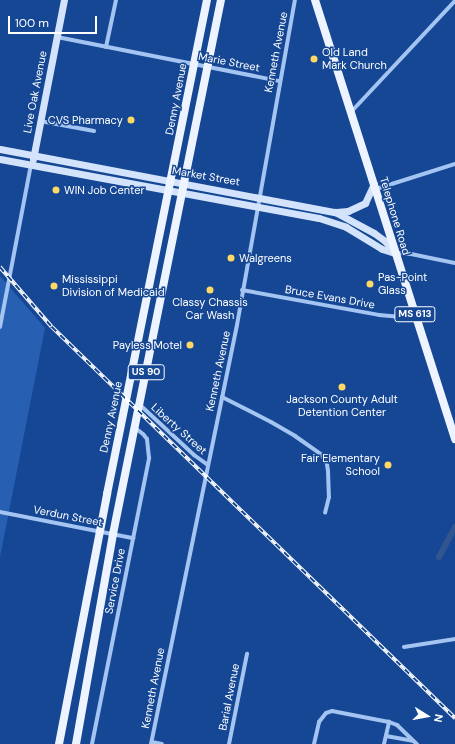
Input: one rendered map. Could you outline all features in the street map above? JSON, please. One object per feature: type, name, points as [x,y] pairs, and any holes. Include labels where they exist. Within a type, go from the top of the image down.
[{"type":"main road","name":"Live Oak Avenue","points":[[32,165],[64,0]]},
{"type":"main road","name":"Denny Avenue","points":[[59,744],[99,531],[207,0]]},
{"type":"main road","name":"US 90","points":[[76,744],[112,534],[221,0]]},
{"type":"main road","name":"Telephone Road","points":[[315,0],[344,96],[351,112],[455,439]]},
{"type":"main road","name":"Market Street","points":[[0,149],[335,212],[374,233],[385,241],[395,253]]},
{"type":"main road","name":"Market Street","points":[[0,159],[257,206],[338,223],[382,249],[395,253]]},
{"type":"main road","points":[[335,212],[348,211],[364,203],[374,187]]},
{"type":"street","points":[[106,47],[116,0]]},
{"type":"street","name":"Kenneth Avenue","points":[[152,743],[222,397],[295,0]]},
{"type":"street","points":[[351,112],[455,0]]},
{"type":"street","name":"Marie Street","points":[[57,38],[280,81]]},
{"type":"street","points":[[40,121],[94,131]]},
{"type":"street","points":[[374,187],[455,164]]},
{"type":"street","points":[[0,327],[32,165]]},
{"type":"street","name":"Market Street","points":[[395,253],[410,254],[455,263]]},
{"type":"street","name":"Bruce Evans Drive","points":[[242,290],[379,315],[416,318]]},
{"type":"street","points":[[222,397],[280,427],[321,454],[327,464],[328,471],[329,497],[325,513]]},
{"type":"street","name":"Liberty Street","points":[[139,405],[194,456],[208,465]]},
{"type":"street","name":"Service Drive","points":[[92,744],[150,452],[147,439],[134,426]]},
{"type":"street","name":"Verdun Street","points":[[0,512],[133,538]]},
{"type":"street","points":[[404,647],[455,639]]},
{"type":"street","name":"Barial Avenue","points":[[229,744],[247,654]]},
{"type":"street","points":[[314,744],[318,722],[326,713],[332,711],[389,722],[396,725],[415,743]]},
{"type":"street","points":[[384,744],[389,722]]},
{"type":"street","points":[[386,736],[415,743]]},
{"type":"street","points":[[152,743],[162,744]]},
{"type":"shaded area","points":[[0,276],[45,328],[0,557]]},
{"type":"waterway","points":[[439,557],[455,527]]},
{"type":"railway","points":[[0,267],[52,327],[455,718]]},
{"type":"place","name":"Old Land Mark Church","points":[[314,59]]},
{"type":"place","name":"CVS Pharmacy","points":[[131,120]]},
{"type":"place","name":"WIN Job Center","points":[[56,190]]},
{"type":"place","name":"Walgreens","points":[[231,258]]},
{"type":"place","name":"Pas-Point Glass","points":[[370,284]]},
{"type":"place","name":"Mississippi Division of Medicaid","points":[[54,286]]},
{"type":"place","name":"Classy Chassis Car Wash","points":[[210,290]]},
{"type":"place","name":"Payless Motel","points":[[190,345]]},
{"type":"place","name":"Jackson County Adult Detention Center","points":[[342,387]]},
{"type":"place","name":"Fair Elementary School","points":[[388,465]]}]
